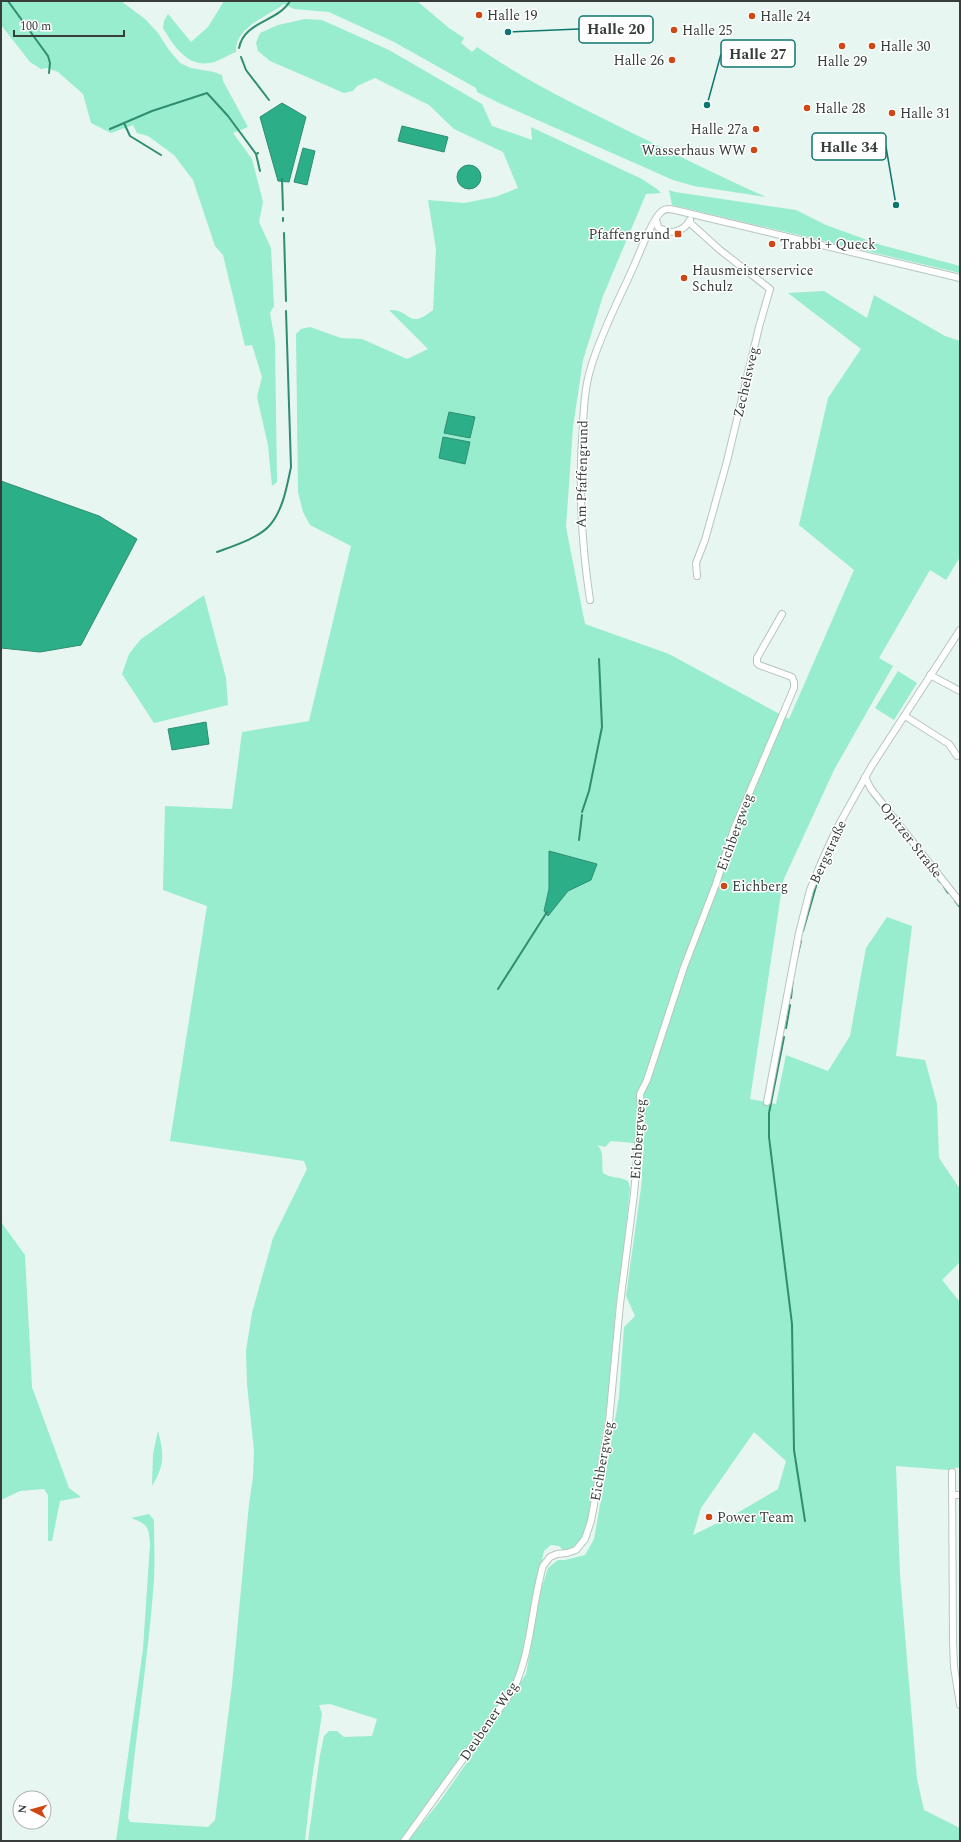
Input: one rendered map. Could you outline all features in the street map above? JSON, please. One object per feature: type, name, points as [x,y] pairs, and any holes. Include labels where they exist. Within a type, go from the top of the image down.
[{"type":"street","points":[[691,214],[689,222],[684,228],[676,232],[664,231],[658,227],[656,219],[661,212],[668,209],[691,214],[960,278]]},
{"type":"street","name":"Am Pfaffengrund","points":[[590,600],[581,537],[580,478],[580,451],[587,385],[592,363],[607,325],[656,219]]},
{"type":"street","name":"Zechelsweg","points":[[689,222],[720,250],[770,289],[759,327],[727,461],[705,540],[696,563],[697,576]]},
{"type":"street","name":"Eichbergweg","points":[[567,1553],[576,1550],[586,1539],[591,1521],[609,1422],[620,1304],[634,1194],[641,1110],[640,1094],[648,1080],[684,967],[716,884],[734,829],[773,735],[788,707],[794,688],[792,677],[757,663],[757,658],[782,614]]},
{"type":"street","name":"Bergstraße","points":[[767,1102],[794,958],[810,890],[837,828],[865,777],[960,630]]},
{"type":"street","points":[[930,675],[960,692]]},
{"type":"street","points":[[905,716],[949,744],[957,756]]},
{"type":"street","name":"Opitzer Straße","points":[[865,777],[871,789],[960,902]]},
{"type":"street","points":[[952,1472],[952,1641],[960,1705]]},
{"type":"street","points":[[952,1495],[960,1495]]},
{"type":"street","name":"Deubener Weg","points":[[404,1841],[513,1690],[520,1675],[525,1657],[543,1566],[550,1557],[557,1554],[567,1553]]},
{"type":"shaded area","points":[[1,1],[121,1],[145,19],[158,33],[180,63],[191,68],[222,75],[223,81],[248,127],[233,133],[252,159],[263,202],[259,222],[271,248],[274,306],[270,313],[275,341],[277,482],[272,486],[268,445],[257,397],[262,377],[252,345],[245,346],[223,255],[215,246],[193,180],[174,155],[148,136],[137,133],[133,125],[111,133],[91,123],[83,94],[58,72],[47,68],[41,69],[30,62],[1,25]]},
{"type":"shaded area","points":[[224,1],[417,1],[449,28],[464,38],[461,43],[472,52],[477,47],[531,81],[568,101],[766,197],[694,186],[673,180],[499,103],[477,92],[476,88],[394,42],[329,12],[294,9],[284,4],[246,29],[240,36],[236,52],[210,63],[194,62],[176,48],[163,28],[164,21],[168,14],[191,42],[208,27]]},
{"type":"shaded area","points":[[305,19],[322,20],[389,50],[482,104],[492,126],[532,140],[531,127],[642,179],[661,193],[646,194],[603,296],[583,360],[573,427],[566,527],[585,624],[669,654],[789,719],[854,570],[799,525],[828,398],[861,349],[788,293],[824,291],[867,318],[874,295],[945,336],[960,341],[960,557],[946,580],[930,570],[879,658],[893,666],[834,770],[783,881],[750,1099],[776,1104],[786,1055],[828,1071],[850,1036],[866,948],[887,917],[912,926],[896,1056],[925,1060],[937,1104],[939,1158],[960,1189],[960,1262],[942,1280],[960,1302],[960,1467],[949,1470],[896,1466],[900,1575],[917,1779],[924,1810],[960,1828],[960,1841],[408,1841],[440,1801],[485,1737],[526,1674],[541,1590],[548,1568],[558,1560],[565,1560],[585,1555],[594,1539],[619,1397],[624,1327],[635,1316],[626,1296],[641,1188],[644,1144],[611,1141],[605,1147],[597,1145],[602,1154],[603,1173],[628,1181],[630,1188],[616,1305],[608,1402],[587,1524],[581,1539],[574,1548],[564,1551],[559,1546],[551,1545],[544,1551],[518,1671],[510,1689],[493,1715],[400,1841],[308,1841],[324,1736],[329,1731],[337,1731],[344,1737],[372,1736],[377,1719],[330,1704],[319,1705],[322,1714],[312,1779],[305,1841],[116,1841],[143,1649],[150,1544],[149,1533],[146,1526],[131,1518],[149,1514],[154,1520],[154,1580],[128,1818],[130,1822],[208,1827],[215,1820],[232,1685],[249,1504],[253,1477],[254,1451],[247,1384],[246,1351],[252,1313],[273,1238],[307,1169],[304,1161],[170,1141],[207,906],[163,890],[165,806],[232,809],[242,732],[309,721],[351,546],[310,525],[303,512],[298,492],[296,334],[301,329],[310,327],[341,338],[362,339],[407,359],[428,349],[389,310],[402,313],[410,318],[418,319],[433,310],[436,249],[428,200],[464,203],[495,197],[518,188],[503,152],[454,129],[429,105],[375,78],[357,86],[353,91],[344,93],[270,61],[258,51],[256,43],[260,33],[278,25]],"holes":[[[549,852],[597,864],[591,880],[568,891],[548,916],[544,911],[549,889]],[[754,1432],[786,1461],[778,1489],[732,1516],[693,1535],[701,1508]]]},
{"type":"shaded area","points":[[282,103],[306,117],[289,182],[278,181],[260,117]]},
{"type":"shaded area","points":[[402,126],[448,137],[444,152],[398,141]]},
{"type":"shaded area","points":[[303,148],[315,151],[307,185],[294,182]]},
{"type":"shaded area","points":[[469,165],[478,168],[481,177],[478,186],[469,189],[460,186],[457,177],[460,168]]},
{"type":"shaded area","points":[[669,190],[796,210],[826,225],[881,245],[960,266],[960,273],[672,205]]},
{"type":"shaded area","points":[[449,412],[475,417],[470,438],[444,433]]},
{"type":"shaded area","points":[[443,437],[470,442],[465,464],[439,458]]},
{"type":"shaded area","points":[[1,481],[99,516],[137,539],[81,645],[40,652],[1,648]]},
{"type":"shaded area","points":[[204,595],[226,678],[228,705],[154,723],[122,674],[129,654],[141,639]]},
{"type":"shaded area","points":[[898,671],[917,683],[894,720],[875,708]]},
{"type":"shaded area","points":[[206,722],[209,744],[172,750],[168,729]]},
{"type":"shaded area","points":[[549,851],[597,864],[591,880],[568,891],[548,916],[544,911],[549,889]]},
{"type":"shaded area","points":[[1,1222],[25,1255],[32,1387],[69,1488],[81,1497],[60,1501],[52,1541],[48,1541],[48,1495],[44,1489],[20,1491],[1,1500]]},
{"type":"shaded area","points":[[158,1431],[162,1459],[159,1472],[152,1486],[153,1454]]},
{"type":"waterway","points":[[8,1],[48,56],[50,63],[49,73]]},
{"type":"waterway","points":[[239,48],[242,39],[247,32],[285,8],[290,1]]},
{"type":"waterway","points":[[241,57],[246,70],[269,100]]},
{"type":"waterway","points":[[110,129],[152,111],[207,93],[228,116],[256,154],[258,153]]},
{"type":"waterway","points":[[124,123],[130,136],[161,155]]},
{"type":"waterway","points":[[256,154],[260,171]]},
{"type":"waterway","points":[[282,179],[283,210]]},
{"type":"waterway","points":[[284,233],[286,301]]},
{"type":"waterway","points":[[217,552],[245,541],[265,530],[274,519],[284,498],[291,467],[286,311]]},
{"type":"waterway","points":[[582,812],[589,791],[602,727],[599,659]]},
{"type":"waterway","points":[[872,795],[880,805]]},
{"type":"waterway","points":[[881,807],[894,824]]},
{"type":"waterway","points":[[579,840],[582,815]]},
{"type":"waterway","points":[[896,826],[908,841]]},
{"type":"waterway","points":[[910,843],[926,863]]},
{"type":"waterway","points":[[932,872],[940,882]]},
{"type":"waterway","points":[[803,931],[819,876]]},
{"type":"waterway","points":[[944,887],[948,893]]},
{"type":"waterway","points":[[955,901],[960,907]]},
{"type":"waterway","points":[[498,989],[547,912]]},
{"type":"waterway","points":[[797,958],[801,941]]},
{"type":"waterway","points":[[791,998],[793,978]]},
{"type":"waterway","points":[[786,1028],[790,1005]]},
{"type":"waterway","points":[[784,1037],[769,1113],[769,1137],[792,1324],[794,1450],[805,1521]]},
{"type":"place","name":"Halle 19","points":[[479,15]]},
{"type":"place","name":"Halle 24","points":[[752,16]]},
{"type":"place","name":"Halle 25","points":[[674,30]]},
{"type":"place","name":"Halle 20","points":[[508,32]]},
{"type":"place","name":"Halle 29","points":[[842,46]]},
{"type":"place","name":"Halle 30","points":[[872,46]]},
{"type":"place","name":"Halle 26","points":[[672,60]]},
{"type":"place","name":"Halle 27","points":[[707,105]]},
{"type":"place","name":"Halle 28","points":[[807,108]]},
{"type":"place","name":"Halle 31","points":[[892,113]]},
{"type":"place","name":"Halle 27a","points":[[756,129]]},
{"type":"place","name":"Wasserhaus WW","points":[[754,150]]},
{"type":"place","name":"Halle 34","points":[[896,205]]},
{"type":"place","name":"Pfaffengrund","points":[[678,234]]},
{"type":"place","name":"Trabbi + Queck","points":[[772,244]]},
{"type":"place","name":"Hausmeisterservice Schulz","points":[[684,278]]},
{"type":"place","name":"Eichberg","points":[[724,886]]},
{"type":"place","name":"Power Team","points":[[709,1517]]}]
